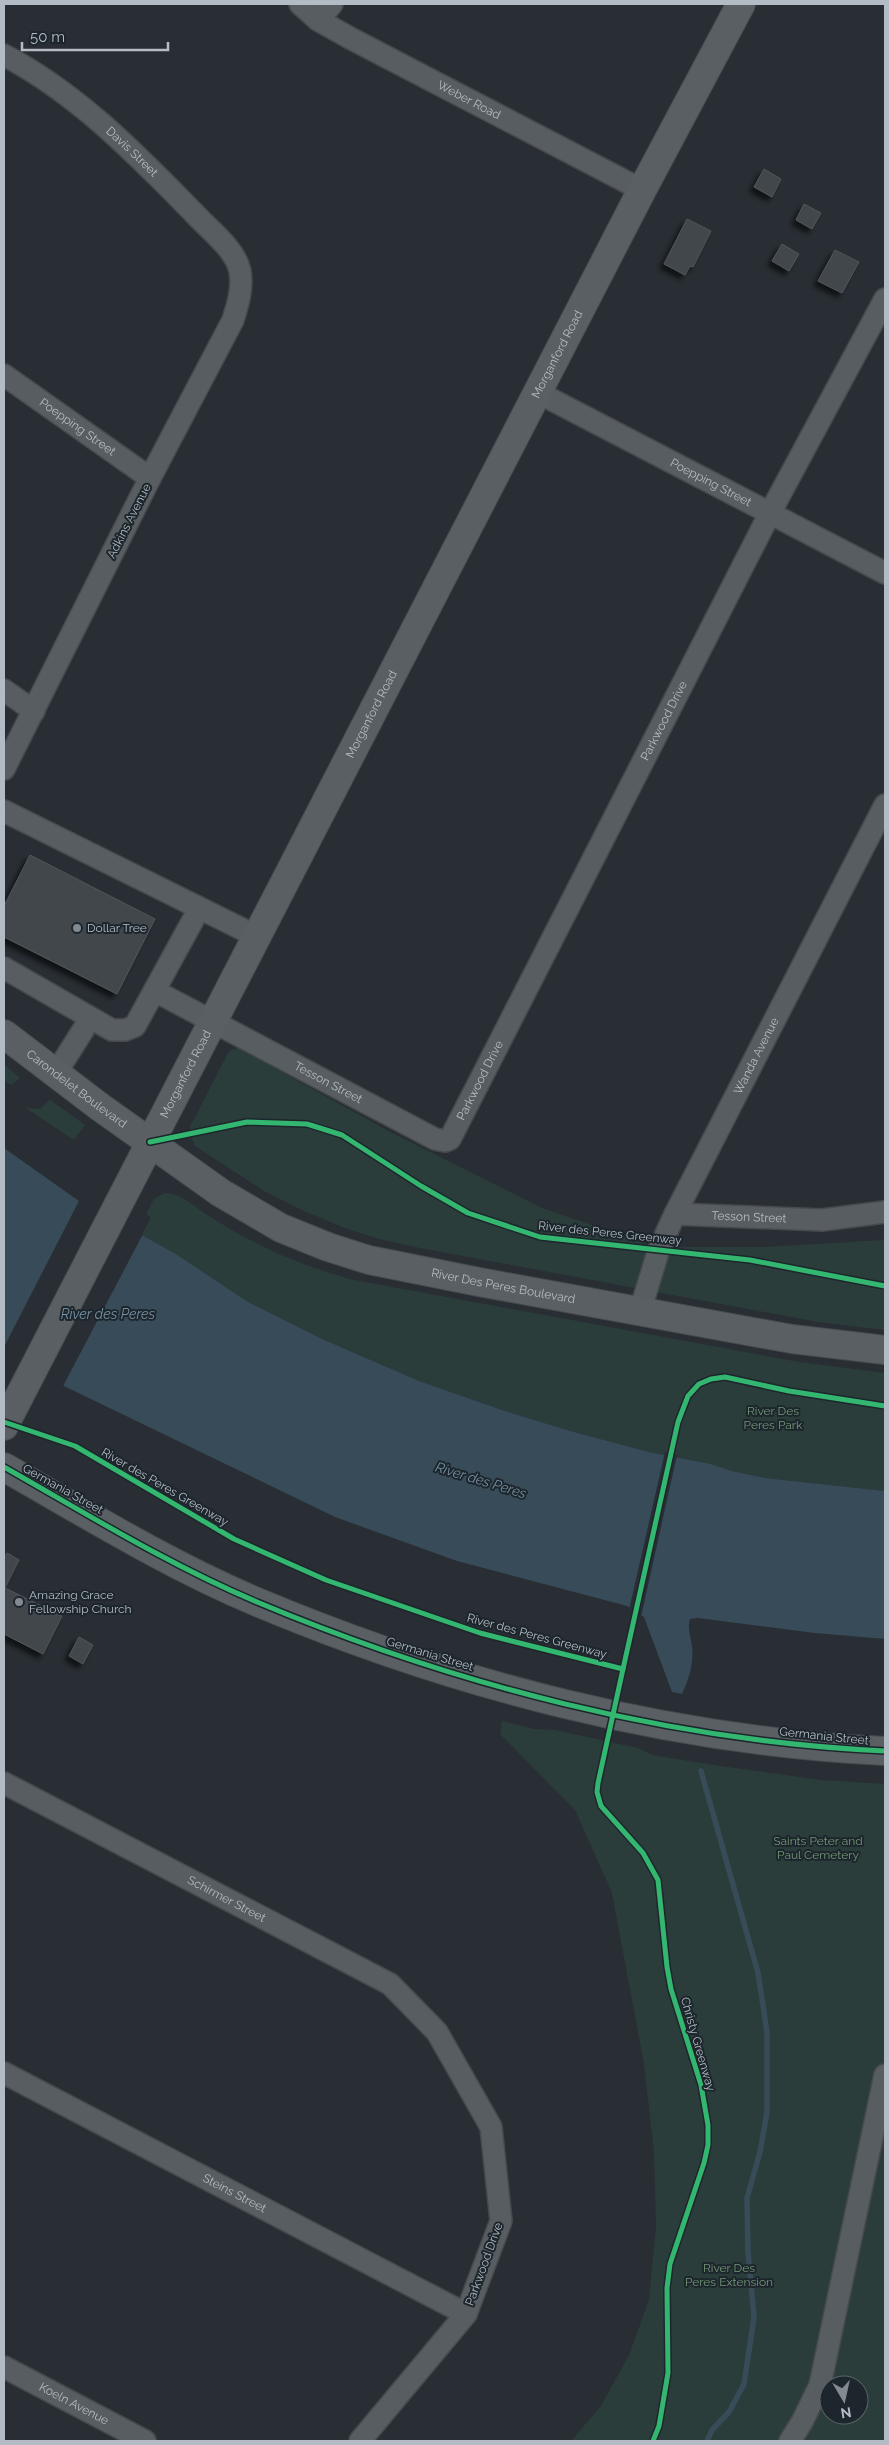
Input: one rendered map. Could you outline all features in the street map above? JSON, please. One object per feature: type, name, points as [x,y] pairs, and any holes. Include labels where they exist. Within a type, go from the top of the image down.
[{"type":"main road","name":"Morganford Road","points":[[4,1426],[537,392],[741,4]]},
{"type":"main road","name":"Carondelet Boulevard","points":[[4,1034],[150,1142]]},
{"type":"main road","name":"River Des Peres Boulevard","points":[[150,1142],[221,1193],[256,1215],[299,1236],[349,1254],[417,1270],[640,1311],[828,1344],[885,1350]]},
{"type":"main road","name":"Germania Street","points":[[4,1467],[138,1542],[256,1602],[419,1662],[506,1688],[631,1718],[706,1732],[788,1743],[885,1752]]},
{"type":"street","name":"Weber Road","points":[[300,4],[325,12],[642,190]]},
{"type":"street","name":"Davis Street","points":[[4,55],[31,69],[88,110],[125,143],[228,248],[240,270]]},
{"type":"street","name":"Adkins Avenue","points":[[4,769],[150,478],[233,320],[240,296],[240,270]]},
{"type":"street","name":"Parkwood Drive","points":[[445,1141],[454,1134],[770,513],[885,300]]},
{"type":"street","name":"Poepping Street","points":[[4,375],[150,478]]},
{"type":"street","name":"Poepping Street","points":[[537,392],[885,573]]},
{"type":"street","points":[[4,690],[34,711]]},
{"type":"street","name":"Wanda Avenue","points":[[640,1311],[659,1249],[675,1214],[885,805]]},
{"type":"street","points":[[4,811],[256,936]]},
{"type":"street","points":[[4,968],[90,1019],[112,1030],[125,1030],[134,1026],[200,909]]},
{"type":"street","name":"Tesson Street","points":[[155,991],[435,1139],[445,1141]]},
{"type":"street","points":[[56,1073],[90,1019]]},
{"type":"street","name":"Tesson Street","points":[[675,1214],[822,1220],[885,1212]]},
{"type":"street","name":"Schirmer Street","points":[[4,1783],[390,1984],[437,2032]]},
{"type":"street","name":"Parkwood Drive","points":[[360,2441],[466,2314],[501,2221],[491,2127],[437,2032]]},
{"type":"street","name":"Steins Street","points":[[4,2074],[466,2314]]},
{"type":"street","points":[[790,2441],[802,2422],[820,2385],[885,2075]]},
{"type":"street","name":"Koeln Avenue","points":[[4,2367],[145,2441]]},
{"type":"green space","points":[[238,1048],[392,1133],[542,1208],[647,1244],[675,1247],[764,1247],[885,1240],[885,1330],[818,1322],[415,1247],[379,1239],[345,1228],[304,1211],[264,1191],[195,1146],[190,1134],[190,1127],[229,1051]]},
{"type":"green space","points":[[4,1064],[20,1078],[11,1085],[4,1080]]},
{"type":"green space","points":[[50,1100],[85,1125],[74,1140],[26,1108],[40,1109]]},
{"type":"green space","name":"River Des Peres Park","points":[[165,1193],[176,1195],[240,1235],[274,1252],[349,1279],[799,1362],[885,1373],[885,1491],[765,1478],[732,1471],[711,1464],[649,1452],[505,1411],[419,1381],[320,1338],[248,1302],[176,1254],[141,1236],[151,1218],[146,1214],[154,1199]]},
{"type":"green space","name":"River Des Peres Extension","points":[[502,1721],[534,1729],[555,1730],[638,1748],[652,1755],[821,1780],[885,1784],[885,2441],[571,2441],[601,2406],[629,2355],[649,2300],[656,2228],[654,2151],[644,2064],[612,1893],[575,1810],[500,1734]]},
{"type":"water","name":"River des Peres","points":[[4,1148],[79,1201],[176,1254],[248,1302],[320,1338],[419,1381],[505,1411],[649,1452],[711,1464],[732,1471],[765,1478],[885,1491],[885,1639],[815,1633],[698,1618],[690,1619],[692,1659],[690,1671],[682,1694],[672,1692],[644,1617],[627,1606],[457,1561],[335,1517],[64,1386],[4,1344]]},
{"type":"pier","points":[[80,1199],[143,1234],[62,1388],[4,1347]]},
{"type":"pier","points":[[665,1452],[677,1455],[641,1617],[629,1610]]},
{"type":"building","points":[[764,169],[781,179],[772,197],[754,187]]},
{"type":"building","points":[[804,204],[821,213],[812,229],[796,220]]},
{"type":"building","points":[[687,219],[711,231],[693,267],[690,266],[685,275],[664,264]]},
{"type":"building","points":[[782,244],[799,254],[789,271],[772,261]]},
{"type":"building","points":[[835,250],[859,262],[842,293],[818,281]]},
{"type":"building","name":"Dollar Tree","points":[[30,855],[155,919],[117,994],[4,937],[4,906]]},
{"type":"building","name":"Amazing Grace Fellowship Church","points":[[7,1553],[19,1560],[5,1588],[62,1616],[43,1654],[4,1634],[4,1559]]},
{"type":"building","points":[[79,1637],[93,1645],[83,1664],[69,1656]]},
{"type":"waterway","points":[[701,1771],[758,1973],[767,2032],[767,2112],[760,2152],[747,2198],[748,2252],[754,2317],[744,2384],[729,2412],[712,2430],[707,2441]]},
{"type":"cycle path","name":"River des Peres Greenway","points":[[150,1142],[247,1122],[307,1124],[342,1135],[421,1186],[468,1213],[540,1237],[750,1260],[885,1286]]},
{"type":"cycle path","name":"River des Peres Greenway","points":[[4,1422],[75,1446],[234,1539],[326,1580],[480,1633],[623,1669],[678,1422],[688,1396],[699,1384],[711,1379],[725,1377],[789,1391],[885,1406]]},
{"type":"cycle path","points":[[4,1467],[129,1538],[224,1588],[332,1632],[408,1659],[486,1683],[565,1704],[644,1721],[724,1735],[804,1745],[885,1751]]},
{"type":"cycle path","name":"Christy Greenway","points":[[623,1669],[597,1792],[601,1806],[643,1853],[658,1880],[671,1989],[701,2085],[708,2125],[708,2145],[704,2163],[670,2264],[667,2288],[668,2373],[659,2426],[653,2441]]},
{"type":"place","name":"Dollar Tree","points":[[77,928]]},
{"type":"place","name":"Amazing Grace Fellowship Church","points":[[19,1602]]},
{"type":"park label","name":"Saints Peter and Paul Cemetery","points":[[818,1848]]}]
